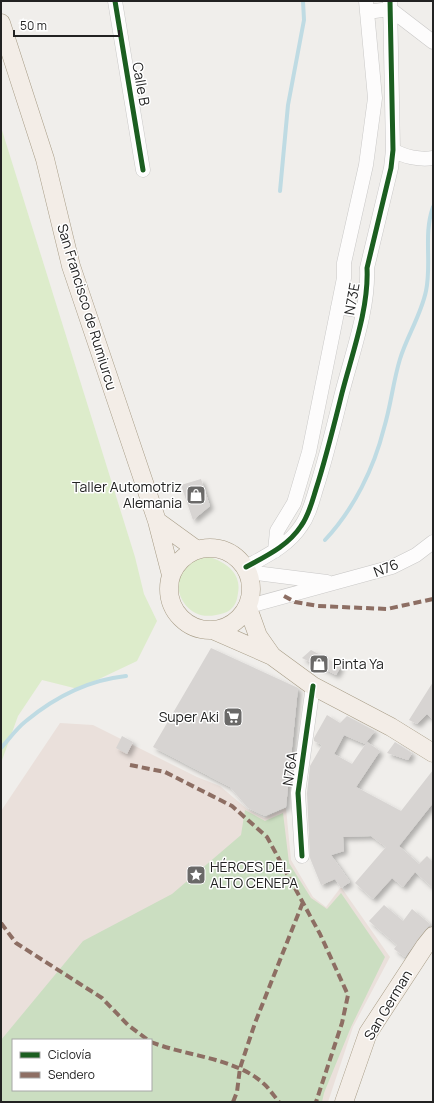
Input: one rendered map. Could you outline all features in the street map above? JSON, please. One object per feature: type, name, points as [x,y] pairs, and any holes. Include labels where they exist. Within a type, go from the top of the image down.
[{"type":"main road","name":"San Francisco de Rumiurcu","points":[[1,23],[45,159],[71,266],[156,521],[171,575]]},
{"type":"main road","points":[[156,521],[197,550]]},
{"type":"main road","points":[[215,631],[228,627],[239,619],[248,607],[252,589],[247,569],[233,554],[215,548],[197,550],[181,560],[171,575],[168,587],[170,600],[175,612],[184,622],[195,628],[215,631],[230,636],[272,656],[313,686],[391,727],[433,754]]},
{"type":"main road","points":[[248,607],[258,636],[272,656]]},
{"type":"main road","name":"San German","points":[[344,1102],[368,1033],[433,936]]},
{"type":"street","name":"Calle B","points":[[115,1],[143,170]]},
{"type":"street","points":[[366,6],[390,5],[433,42]]},
{"type":"street","name":"N73E","points":[[247,569],[292,538],[302,525],[326,458],[362,311],[368,284],[367,268],[391,168],[393,150],[390,5]]},
{"type":"street","name":"N73E","points":[[275,551],[278,530],[294,503],[309,452],[344,278],[344,263],[366,165],[375,98],[366,6]]},
{"type":"street","points":[[393,150],[399,154],[417,158],[433,158]]},
{"type":"street","points":[[344,278],[368,284]]},
{"type":"street","points":[[338,307],[362,311]]},
{"type":"street","points":[[309,452],[326,458]]},
{"type":"street","name":"N76","points":[[248,607],[333,582],[392,567],[416,555],[433,542]]},
{"type":"street","name":"N76","points":[[247,569],[333,582]]},
{"type":"street","name":"N76A","points":[[302,856],[298,793],[313,686]]},
{"type":"shaded area","points":[[60,723],[93,725],[197,777],[220,786],[247,809],[264,818],[286,808],[291,860],[313,897],[326,907],[341,887],[390,957],[353,1027],[328,1102],[1,1102],[1,811]]},
{"type":"green space","points":[[1,127],[135,557],[144,594],[157,621],[137,661],[78,689],[42,680],[18,716],[1,763]]},
{"type":"green space","points":[[206,556],[225,564],[230,568],[237,579],[239,586],[234,606],[222,614],[202,615],[191,610],[183,601],[179,590],[179,578],[183,567],[192,559]]},
{"type":"green space","points":[[245,810],[265,821],[283,813],[289,863],[311,898],[327,909],[341,893],[385,957],[351,1027],[324,1093],[322,1102],[1,1102],[1,1040],[83,941],[172,894],[241,835]]},
{"type":"building","name":"Taller Automotriz Alemania","points":[[201,479],[210,506],[193,520],[181,485]]},
{"type":"building","name":"Super Aki","points":[[211,648],[298,688],[286,807],[265,816],[248,808],[230,787],[153,747]]},
{"type":"building","points":[[311,650],[341,666],[336,675],[302,658]]},
{"type":"building","points":[[433,682],[433,720],[427,714],[417,724],[409,720]]},
{"type":"building","points":[[327,715],[340,723],[347,716],[375,731],[365,744],[344,735],[334,754],[352,764],[367,742],[380,751],[356,787],[401,811],[433,770],[433,803],[399,846],[419,864],[427,856],[433,862],[433,888],[415,872],[403,887],[392,878],[373,899],[355,883],[386,847],[371,836],[343,837],[344,851],[331,855],[350,882],[341,888],[335,879],[321,885],[310,858],[307,793],[310,766],[322,745],[314,741],[314,738]]},
{"type":"building","points":[[122,736],[133,742],[127,754],[116,748]]},
{"type":"building","points":[[395,742],[412,753],[408,760],[387,753]]},
{"type":"building","points":[[384,905],[403,921],[412,909],[430,924],[405,957],[394,949],[397,945],[369,921]]},
{"type":"waterway","points":[[280,191],[288,105],[304,20],[303,1]]},
{"type":"waterway","points":[[325,540],[345,515],[362,487],[380,443],[400,359],[424,300],[428,280],[428,238],[430,218],[433,207]]},
{"type":"waterway","points":[[1,748],[16,730],[37,712],[61,697],[99,681],[126,676]]},
{"type":"marked path","points":[[284,596],[295,602],[318,606],[387,609],[433,599]]},
{"type":"marked path","points":[[130,765],[165,772],[232,806],[267,837],[320,934],[348,995],[342,1023],[316,1102]]},
{"type":"marked path","points":[[233,1102],[237,1092],[240,1068],[255,1023],[303,902]]},
{"type":"marked path","points":[[1,923],[16,943],[102,998],[128,1025],[147,1039]]},
{"type":"marked path","points":[[152,1042],[210,1058],[239,1068],[263,1083],[279,1102]]},
{"type":"cycle path","points":[[115,1],[143,170]]},
{"type":"cycle path","points":[[246,567],[283,545],[296,533],[306,517],[312,504],[330,441],[359,331],[363,315],[367,283],[367,268],[391,168],[393,150],[390,1]]},
{"type":"cycle path","points":[[302,856],[298,793],[313,686]]},
{"type":"place","name":"Taller Automotriz Alemania","points":[[196,495]]},
{"type":"place","name":"Pinta Ya","points":[[319,664]]},
{"type":"place","name":"Super Aki","points":[[233,717]]},
{"type":"place","name":"HÉROES DEL ALTO CENEPA","points":[[196,875]]}]
